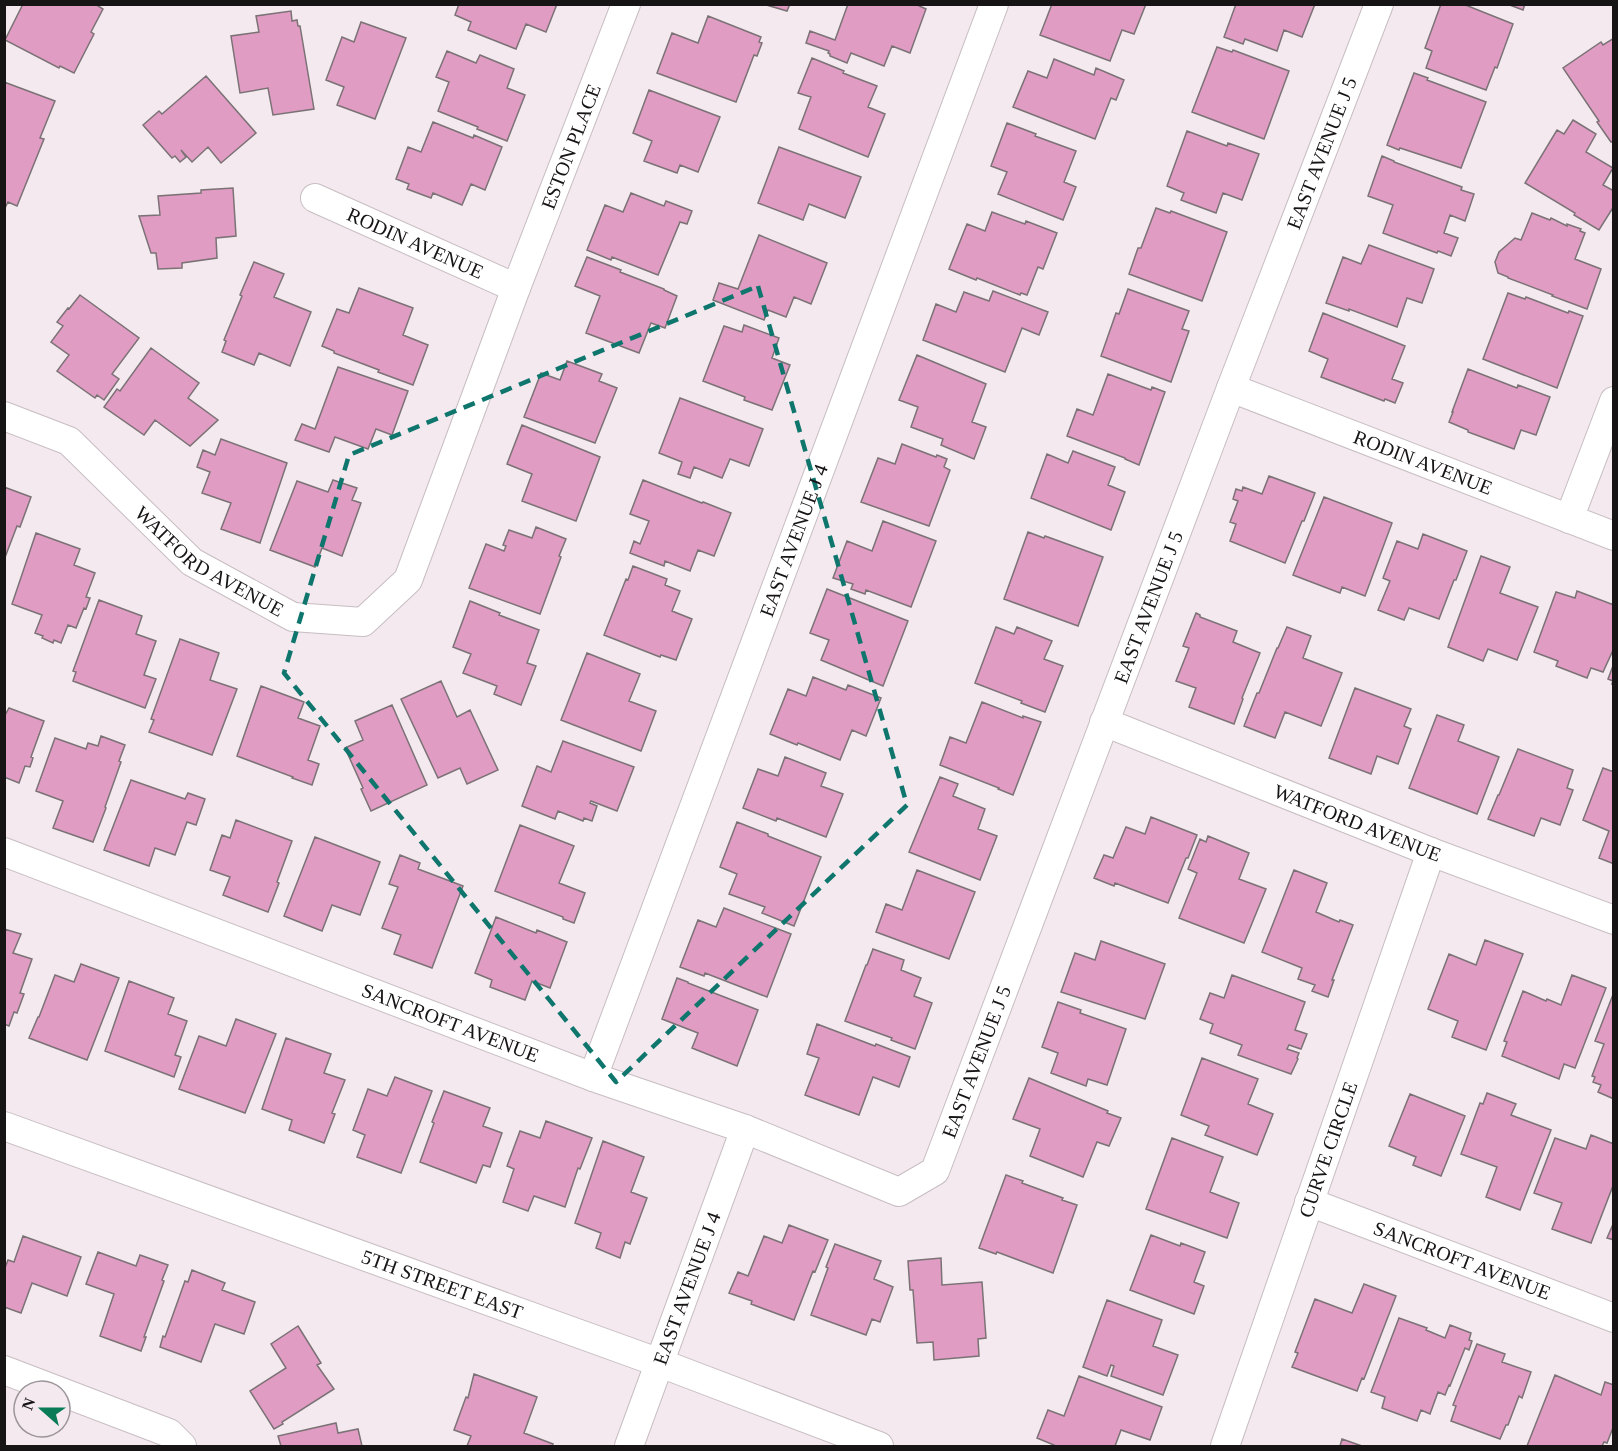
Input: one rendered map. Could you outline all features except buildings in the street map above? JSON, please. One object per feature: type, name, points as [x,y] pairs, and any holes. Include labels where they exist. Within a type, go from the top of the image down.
[{"type":"street","name":"ESTON PLACE","points":[[516,288],[626,4]]},
{"type":"street","name":"EAST AVENUE J 4","points":[[593,1077],[994,4]]},
{"type":"street","name":"EAST AVENUE J 5","points":[[898,1192],[934,1171],[1379,4]]},
{"type":"street","name":"RODIN AVENUE","points":[[315,198],[516,288]]},
{"type":"street","name":"WATFORD AVENUE","points":[[4,416],[69,441],[192,562],[293,617],[363,622],[408,580],[516,288]]},
{"type":"street","name":"RODIN AVENUE","points":[[1231,388],[1614,536]]},
{"type":"street","points":[[1569,519],[1614,401]]},
{"type":"street","name":"WATFORD AVENUE","points":[[1104,722],[1431,852],[1614,920]]},
{"type":"street","name":"SANCROFT AVENUE","points":[[4,852],[593,1077],[745,1129],[898,1192]]},
{"type":"street","name":"CURVE CIRCLE","points":[[1225,1446],[1431,852]]},
{"type":"street","name":"5TH STREET EAST","points":[[4,1126],[660,1363],[879,1446]]},
{"type":"street","name":"EAST AVENUE J 4","points":[[629,1446],[745,1129]]},
{"type":"street","name":"SANCROFT AVENUE","points":[[1309,1202],[1614,1318]]},
{"type":"street","points":[[4,1370],[169,1433],[182,1446]]},
{"type":"highlighted area","points":[[758,286],[907,805],[616,1082],[284,673],[349,455]]}]
